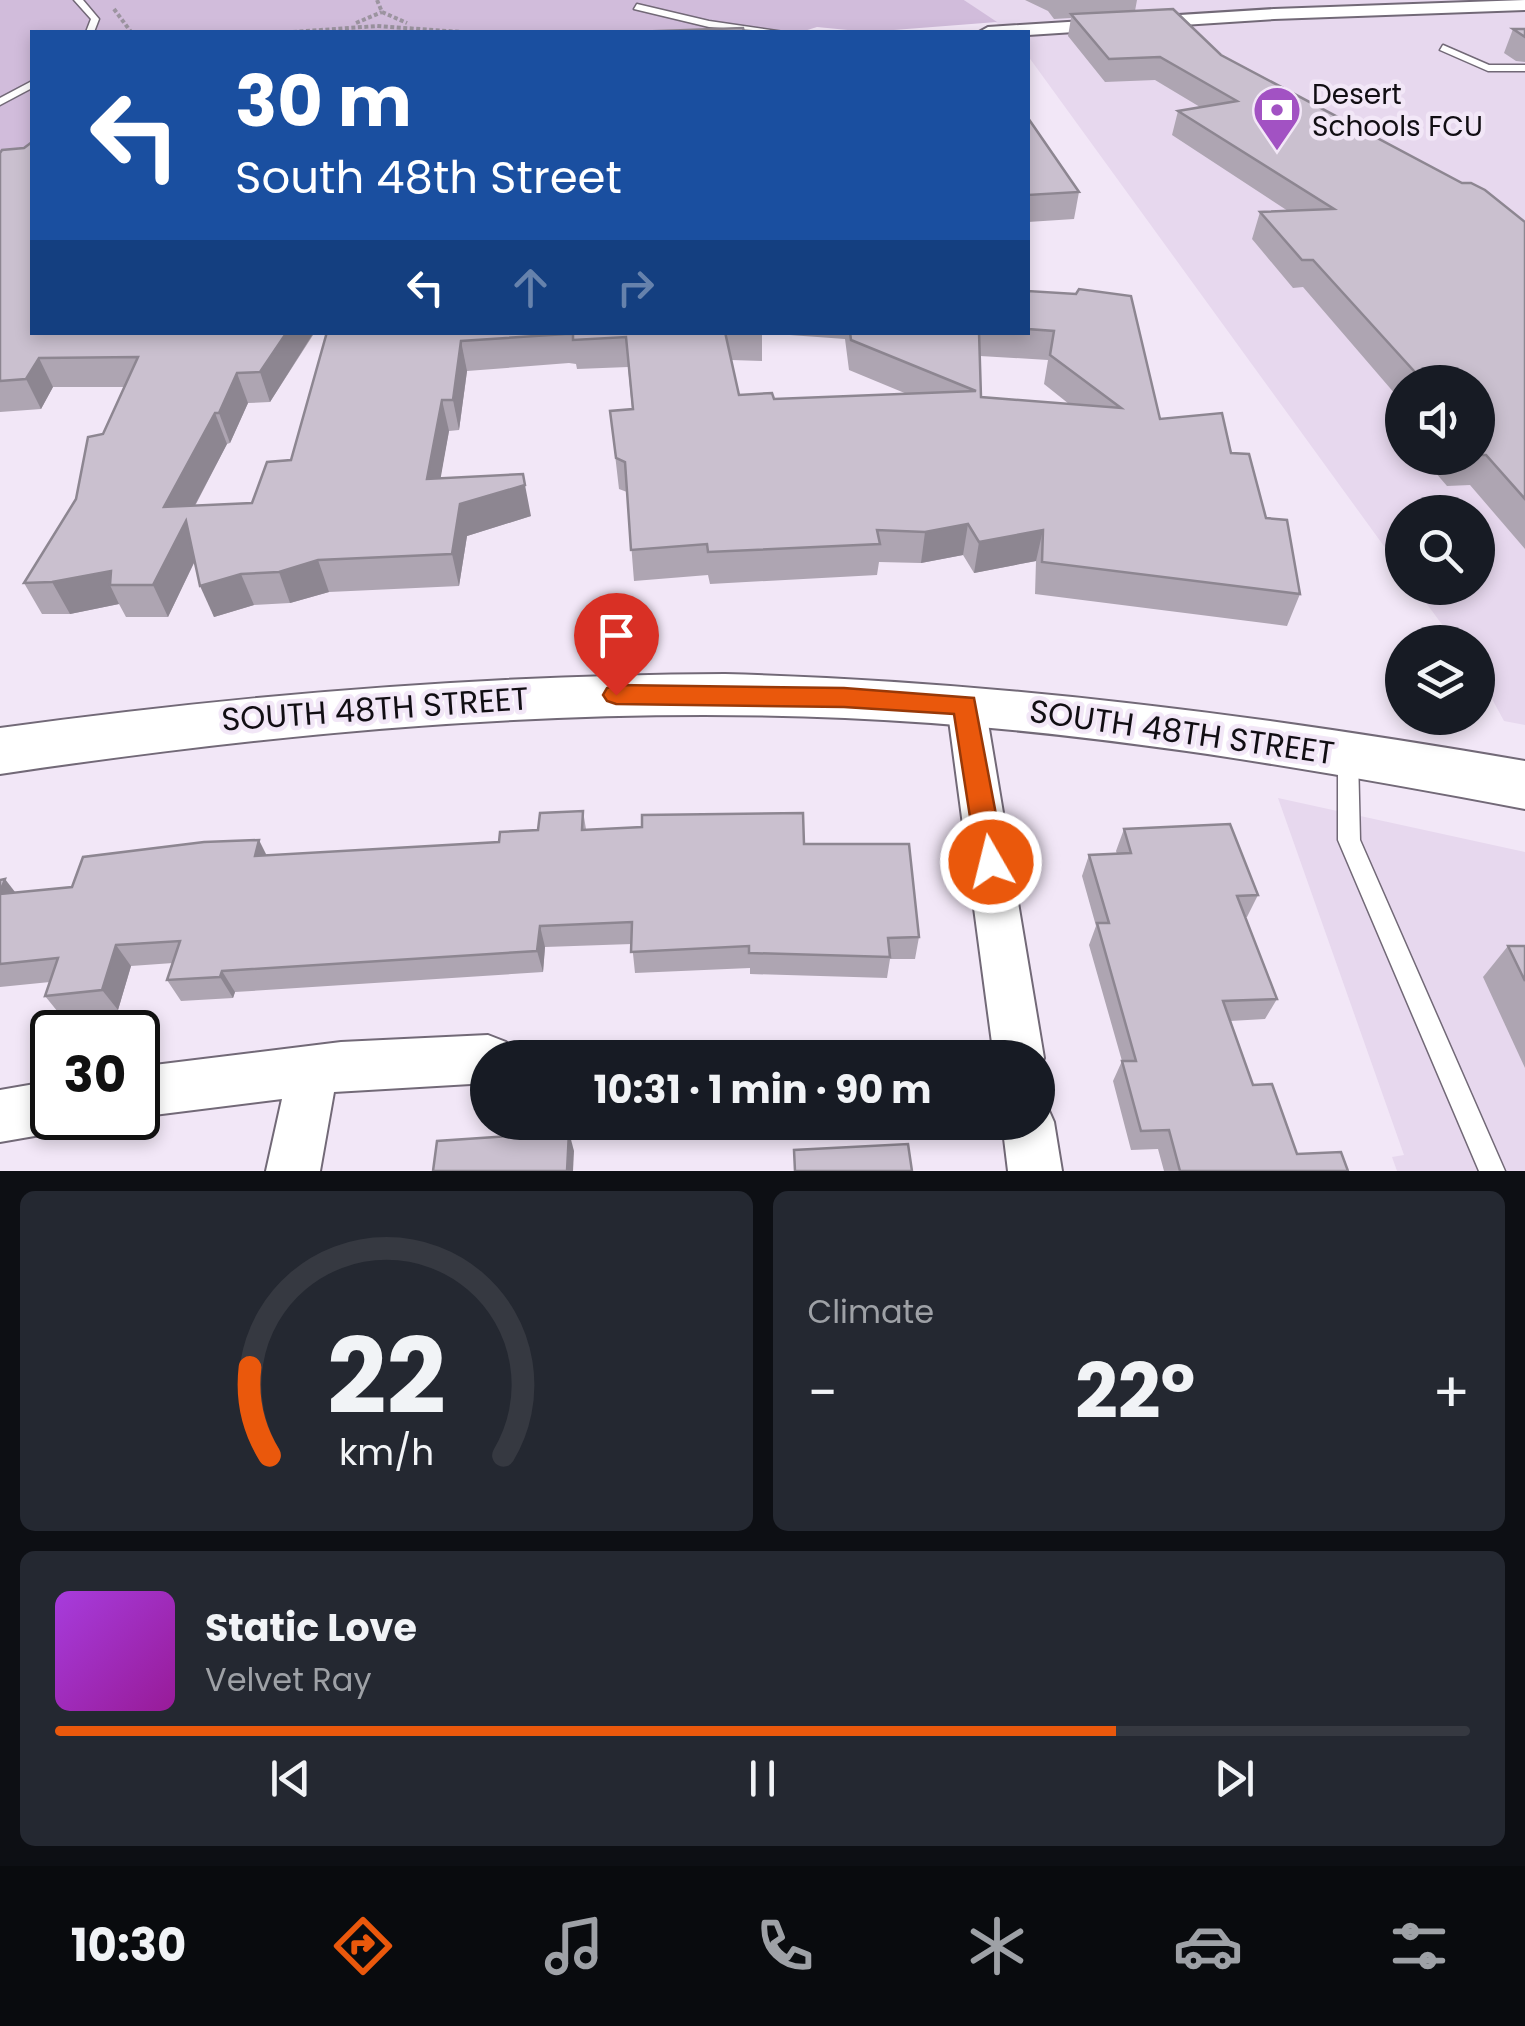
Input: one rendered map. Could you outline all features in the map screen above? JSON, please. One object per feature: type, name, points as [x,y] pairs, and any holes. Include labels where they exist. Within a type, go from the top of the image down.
[{"type":"main road","name":"SOUTH 48TH STREET","points":[[0,751],[281,714],[509,697],[844,698],[966,705],[1148,726],[1525,785]]},
{"type":"street","points":[[1020,30],[1274,14],[1525,5]]},
{"type":"street","points":[[966,705],[1015,1040]]},
{"type":"street","points":[[160,1089],[418,1060],[470,1059]]},
{"type":"street","points":[[293,1171],[313,1072]]},
{"type":"street","points":[[0,1116],[30,1111]]},
{"type":"street","points":[[1031,1140],[1035,1171]]},
{"type":"lane","points":[[78,0],[95,19],[91,30]]},
{"type":"lane","points":[[637,7],[709,24],[762,30]]},
{"type":"lane","points":[[1443,48],[1488,68],[1525,68]]},
{"type":"lane","points":[[0,102],[30,85]]},
{"type":"lane","points":[[1348,755],[1350,840],[1492,1171]]},
{"type":"path","points":[[107,0],[130,30]]},
{"type":"path","points":[[377,0],[382,12],[413,26]]},
{"type":"path","points":[[309,30],[370,20],[382,12]]},
{"type":"path","points":[[344,26],[445,30]]},
{"type":"shaded area","points":[[0,0],[964,0],[997,22],[894,30],[30,30],[30,150],[0,176]]},
{"type":"shaded area","points":[[964,0],[1525,0],[1525,725],[1504,721],[1495,704],[1495,625],[1442,625],[1428,605],[1495,605],[1495,495],[1385,495],[1385,548],[1030,59],[1030,30],[1006,30]]},
{"type":"shaded area","points":[[1278,798],[1525,852],[1525,1171],[1397,1171],[1392,1157],[1404,1155]]},
{"type":"building","points":[[1173,9],[1221,55],[1462,183],[1485,190],[1525,222],[1525,499],[1495,465],[1495,365],[1409,365],[1313,260],[1302,260],[1260,212],[1334,209],[1178,111],[1237,101],[1160,57],[1109,59],[1071,14]]},
{"type":"building","points":[[1030,121],[1079,192],[1030,195]]},
{"type":"building","points":[[30,144],[30,335],[285,335],[260,372],[237,373],[219,413],[215,413],[164,507],[252,503],[267,462],[291,460],[326,335],[557,335],[461,341],[453,400],[442,400],[427,479],[523,474],[525,485],[460,504],[452,554],[318,560],[279,572],[241,574],[200,586],[186,521],[153,585],[110,585],[111,571],[24,583],[76,499],[88,437],[103,434],[138,357],[39,358],[26,379],[0,381],[0,153]]},
{"type":"building","points":[[1079,289],[1131,296],[1160,419],[1222,413],[1231,453],[1249,454],[1266,518],[1287,520],[1300,594],[1042,562],[1043,530],[979,542],[968,524],[925,532],[877,530],[880,544],[708,552],[707,544],[631,550],[625,462],[616,458],[610,411],[633,409],[626,337],[573,340],[573,335],[726,335],[739,395],[772,393],[774,399],[976,391],[851,340],[850,335],[979,335],[981,397],[1121,408],[1050,355],[1054,331],[1030,329],[1030,291],[1076,294]]},
{"type":"building","points":[[583,811],[582,830],[642,827],[642,815],[803,813],[804,844],[909,844],[919,937],[888,938],[890,957],[749,953],[749,946],[631,952],[632,922],[540,926],[537,951],[222,971],[220,977],[167,980],[180,941],[116,945],[102,990],[45,996],[58,958],[0,964],[0,894],[72,887],[83,857],[204,842],[259,840],[255,856],[499,842],[500,832],[538,830],[540,813]]},
{"type":"building","points":[[1230,824],[1258,895],[1237,896],[1277,999],[1223,1001],[1253,1085],[1272,1084],[1297,1154],[1341,1152],[1348,1171],[1180,1171],[1169,1130],[1141,1131],[1122,1061],[1136,1061],[1097,923],[1109,923],[1089,855],[1131,853],[1124,829]]},
{"type":"building","points":[[1508,946],[1525,946],[1525,981]]},
{"type":"building","points":[[569,1140],[567,1171],[433,1171],[437,1141]]},
{"type":"building","points":[[908,1144],[912,1171],[795,1171],[794,1150]]},
{"type":"place","name":"Desert Schools FCU","points":[[1277,152]]},
{"type":"route","points":[[616,695],[844,698],[966,705],[991,862]]}]
